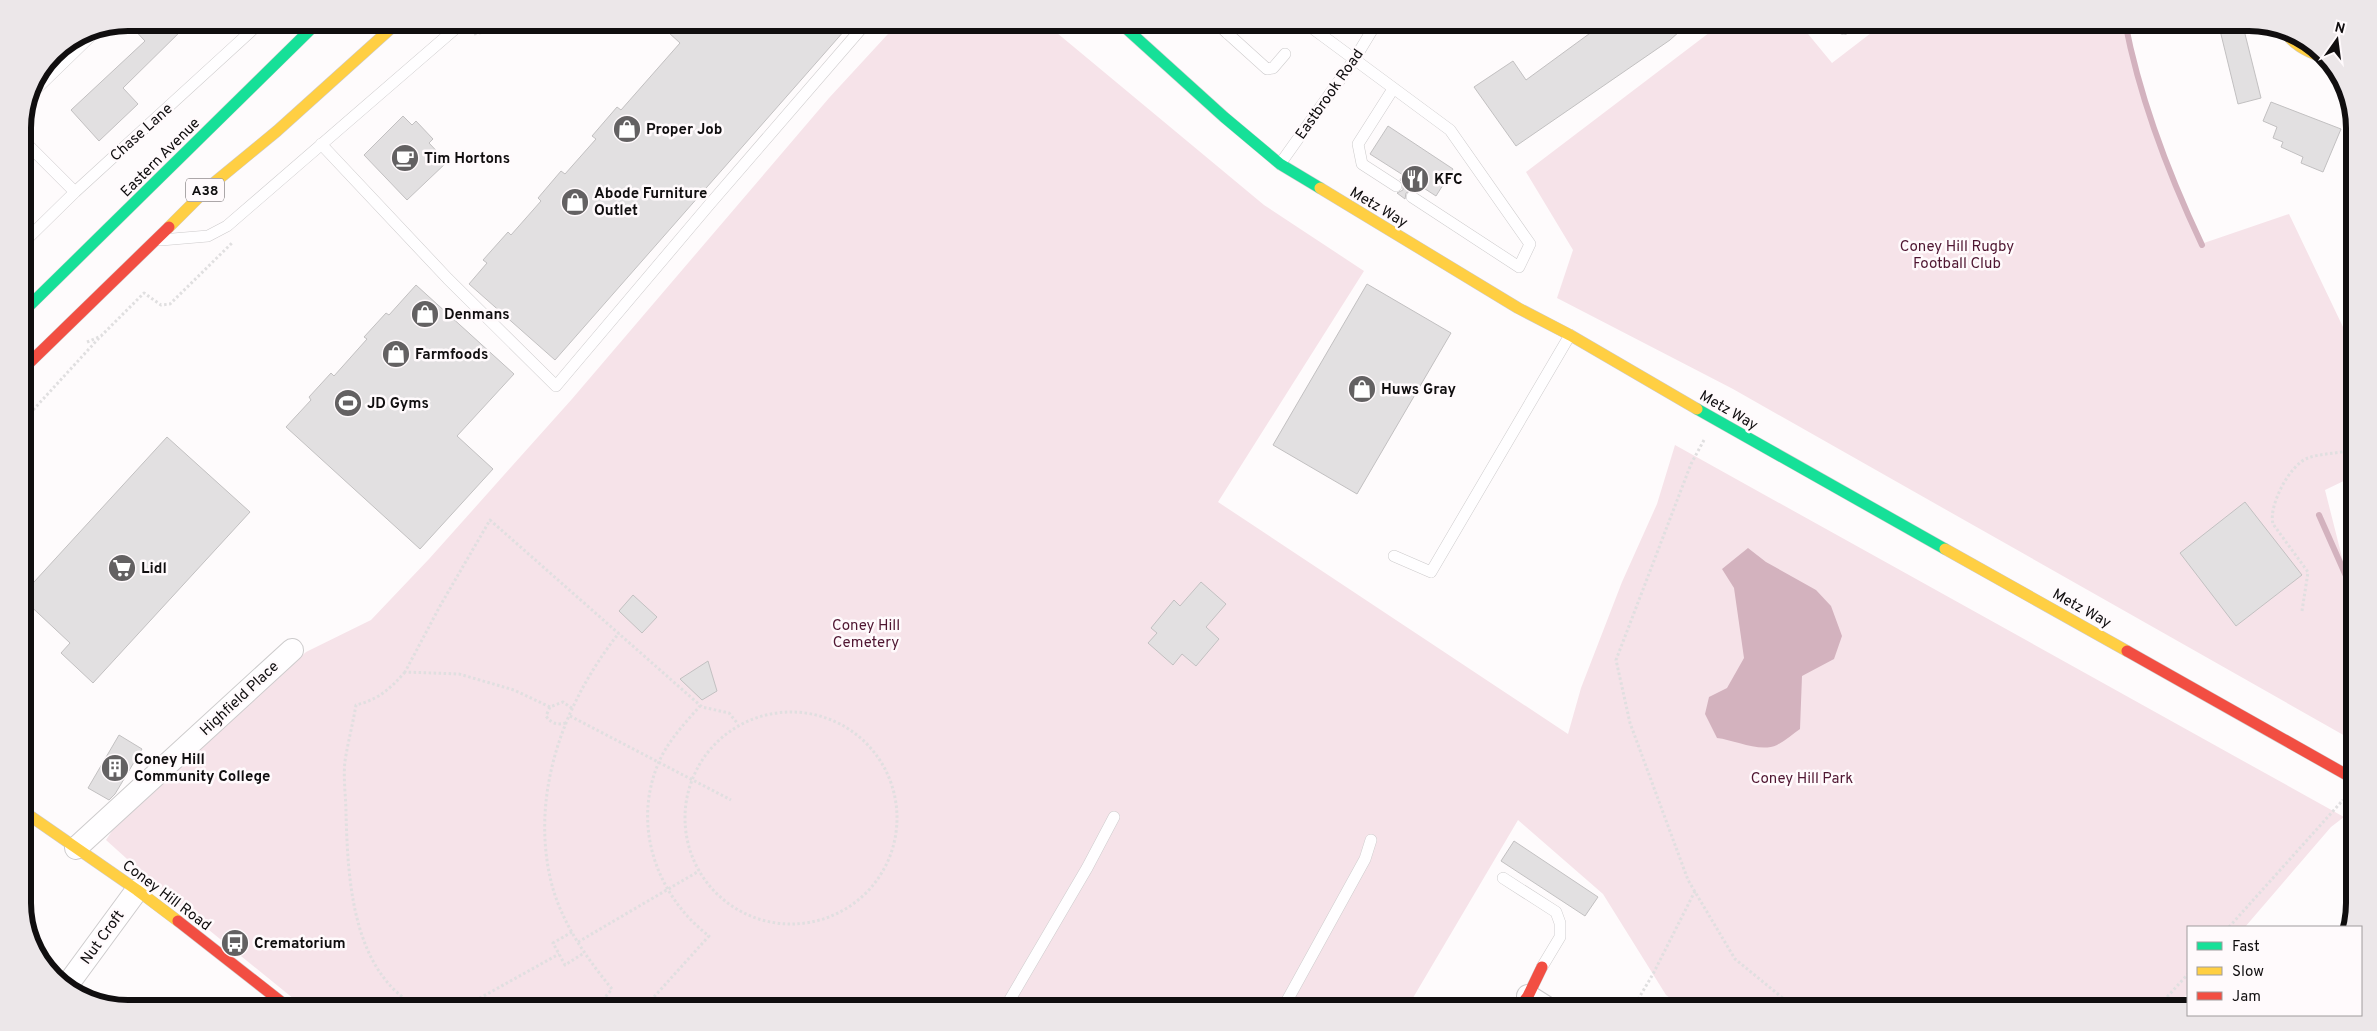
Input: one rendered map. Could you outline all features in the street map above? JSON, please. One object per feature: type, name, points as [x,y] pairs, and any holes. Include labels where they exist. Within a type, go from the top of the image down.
[{"type":"main road","name":"Eastern Avenue","points":[[31,304],[309,31]]},
{"type":"main road","name":"A38","points":[[31,361],[209,187],[277,131],[388,31]]},
{"type":"main road","name":"Metz Way","points":[[1129,31],[1224,118],[1280,164],[1518,308],[1570,335],[1716,420],[2346,774]]},
{"type":"main road","points":[[2288,40],[2310,53]]},
{"type":"main road","name":"Coney Hill Road","points":[[31,817],[137,890],[279,1000]]},
{"type":"main road","points":[[1525,1000],[1542,967]]},
{"type":"street","name":"Highfield Place","points":[[76,848],[292,650]]},
{"type":"street","name":"Nut Croft","points":[[70,981],[137,890]]},
{"type":"lane","name":"Chase Lane","points":[[31,235],[75,192],[251,31]]},
{"type":"lane","points":[[153,241],[208,236],[226,226],[453,31]]},
{"type":"lane","points":[[321,144],[448,279],[556,386],[859,31]]},
{"type":"lane","points":[[1225,31],[1267,68],[1273,68],[1285,54]]},
{"type":"lane","points":[[1316,31],[1450,130],[1530,244],[1518,267],[1412,197]]},
{"type":"lane","name":"Eastbrook Road","points":[[1280,164],[1354,60],[1371,31]]},
{"type":"lane","points":[[42,83],[85,42]]},
{"type":"lane","points":[[1393,89],[1358,144],[1362,164],[1396,186]]},
{"type":"lane","points":[[31,148],[75,192]]},
{"type":"lane","points":[[1394,556],[1431,572],[1570,335]]},
{"type":"lane","points":[[1010,1000],[1087,868],[1114,817]]},
{"type":"lane","points":[[1287,1000],[1365,859],[1371,840]]},
{"type":"lane","points":[[1503,878],[1556,912],[1560,923],[1560,937],[1542,967]]},
{"type":"path","points":[[31,412],[140,295],[144,292],[166,306],[210,266]]},
{"type":"path","points":[[84,343],[101,336]]},
{"type":"path","points":[[1716,420],[1691,464],[1616,660],[1630,723],[1688,880],[1735,959],[1785,1000]]},
{"type":"path","points":[[2302,611],[2308,572],[2273,524],[2272,518],[2278,493],[2292,470],[2303,460],[2346,451]]},
{"type":"path","points":[[408,1000],[390,987],[364,942],[351,893],[345,763],[356,705],[372,701],[391,688],[405,672],[440,606],[490,520],[700,706],[729,713],[738,724]]},
{"type":"path","points":[[603,1000],[612,989],[584,953],[572,932],[550,878],[544,817],[550,772],[566,723],[591,672],[619,633]]},
{"type":"path","points":[[405,672],[459,674],[514,690],[550,707]]},
{"type":"path","points":[[566,723],[558,725],[550,722],[546,716],[550,707],[563,702],[573,710]]},
{"type":"path","points":[[651,1000],[709,936],[679,909],[666,890],[656,866],[648,831],[648,807],[652,781],[658,762],[672,739],[700,706]]},
{"type":"path","points":[[798,713],[829,719],[847,728],[866,742],[880,758],[890,778],[896,802],[895,839],[882,875],[858,902],[841,913],[805,924],[787,925],[755,919],[739,911],[707,885],[699,871],[691,855],[685,828],[686,796],[691,780],[711,747],[720,737],[738,724],[757,717],[798,713]]},
{"type":"path","points":[[570,716],[731,800]]},
{"type":"path","points":[[2230,926],[2329,814]]},
{"type":"path","points":[[578,942],[699,871]]},
{"type":"path","points":[[1638,1000],[1653,974],[1694,891]]},
{"type":"path","points":[[572,932],[553,944],[565,965],[584,953]]},
{"type":"path","points":[[476,1000],[559,954]]},
{"type":"path","points":[[2165,1000],[2187,975]]},
{"type":"green space","name":"Coney Hill Cemetery","points":[[891,31],[1055,31],[1264,205],[1364,271],[1218,502],[1568,734],[1581,688],[1622,582],[1657,504],[1675,445],[2344,817],[2331,827],[2246,926],[2187,926],[2187,994],[2182,1000],[1673,1000],[1666,995],[1603,894],[1518,820],[1412,1000],[295,1000],[177,904],[106,840],[116,825],[306,652],[371,620],[429,559],[572,399],[829,98]]},
{"type":"green space","name":"Coney Hill Rugby Football Club","points":[[1711,31],[1806,31],[1832,63],[1874,31],[2127,31],[2156,136],[2201,244],[2289,214],[2346,333],[2346,480],[2325,490],[2346,573],[2346,736],[1733,389],[1557,298],[1573,250],[1526,172]]},
{"type":"shaded area","points":[[1748,548],[1766,562],[1816,590],[1831,606],[1842,636],[1834,659],[1802,676],[1800,729],[1777,745],[1763,748],[1717,738],[1705,714],[1709,697],[1727,688],[1744,658],[1734,588],[1722,569]]},
{"type":"building","points":[[136,31],[181,31],[123,88],[138,104],[99,141],[71,110],[145,41]]},
{"type":"building","points":[[844,31],[555,360],[469,284],[487,263],[483,260],[508,232],[511,235],[541,201],[538,198],[561,171],[565,174],[596,139],[592,136],[617,107],[621,110],[680,43],[668,32]]},
{"type":"building","points":[[1593,31],[1680,31],[1670,40],[1516,146],[1474,87],[1513,61],[1526,80]]},
{"type":"building","points":[[2220,31],[2244,31],[2261,98],[2238,104]]},
{"type":"building","points":[[2271,102],[2341,129],[2323,172],[2301,163],[2303,157],[2281,147],[2283,142],[2273,138],[2277,127],[2263,121]]},
{"type":"building","name":"Tim Hortons","points":[[403,116],[412,125],[416,121],[433,139],[429,143],[447,162],[407,200],[364,155]]},
{"type":"building","points":[[1388,126],[1453,169],[1436,196],[1419,185],[1416,191],[1412,190],[1406,193],[1405,199],[1397,193],[1403,190],[1403,183],[1400,180],[1403,175],[1370,154]]},
{"type":"building","name":"Huws Gray","points":[[1367,284],[1451,333],[1357,494],[1273,445]]},
{"type":"building","points":[[416,285],[514,374],[457,436],[493,469],[420,549],[286,427],[311,400],[309,397],[331,373],[334,376],[367,339],[364,337],[386,313],[389,315]]},
{"type":"building","name":"Lidl","points":[[167,437],[250,512],[93,683],[61,653],[70,643],[31,606],[31,585]]},
{"type":"building","points":[[2245,502],[2302,575],[2236,626],[2180,553]]},
{"type":"building","points":[[1201,582],[1226,604],[1206,627],[1219,639],[1196,666],[1182,654],[1173,665],[1148,643],[1157,633],[1151,628],[1174,600],[1180,606]]},
{"type":"building","points":[[633,595],[657,617],[642,633],[619,611]]},
{"type":"building","points":[[708,661],[717,691],[702,700],[680,679]]},
{"type":"building","name":"Coney Hill Community College","points":[[119,735],[142,749],[115,794],[109,800],[88,788]]},
{"type":"building","points":[[1514,841],[1598,897],[1585,916],[1501,861]]},
{"type":"waterway","points":[[2127,31],[2156,136],[2202,245]]},
{"type":"waterway","points":[[2319,515],[2346,576]]},
{"type":"traffic: fast","points":[[31,304],[309,31]]},
{"type":"traffic: fast","points":[[1129,31],[1224,117],[1280,164],[1320,188]]},
{"type":"traffic: fast","points":[[1697,409],[1945,549]]},
{"type":"traffic: slow","points":[[169,227],[209,187],[277,131],[388,31]]},
{"type":"traffic: slow","points":[[1320,188],[1518,308],[1570,335],[1697,409]]},
{"type":"traffic: slow","points":[[1945,549],[2127,651]]},
{"type":"traffic: slow","points":[[31,817],[137,890],[178,921]]},
{"type":"traffic: jam","points":[[31,361],[169,227]]},
{"type":"traffic: jam","points":[[2127,651],[2346,774]]},
{"type":"traffic: jam","points":[[178,921],[279,1000]]},
{"type":"traffic: jam","points":[[1525,1000],[1542,967]]},
{"type":"place","name":"Proper Job","points":[[627,129]]},
{"type":"place","name":"Tim Hortons","points":[[405,158]]},
{"type":"place","name":"KFC","points":[[1415,179]]},
{"type":"place","name":"Abode Furniture Outlet","points":[[575,202]]},
{"type":"place","name":"Denmans","points":[[425,314]]},
{"type":"place","name":"Farmfoods","points":[[396,354]]},
{"type":"place","name":"Huws Gray","points":[[1362,389]]},
{"type":"place","name":"JD Gyms","points":[[348,403]]},
{"type":"place","name":"Lidl","points":[[122,568]]},
{"type":"place","name":"Coney Hill Community College","points":[[115,768]]},
{"type":"place","name":"Crematorium","points":[[235,943]]},
{"type":"park label","name":"Coney Hill Park","points":[[1802,778]]}]
